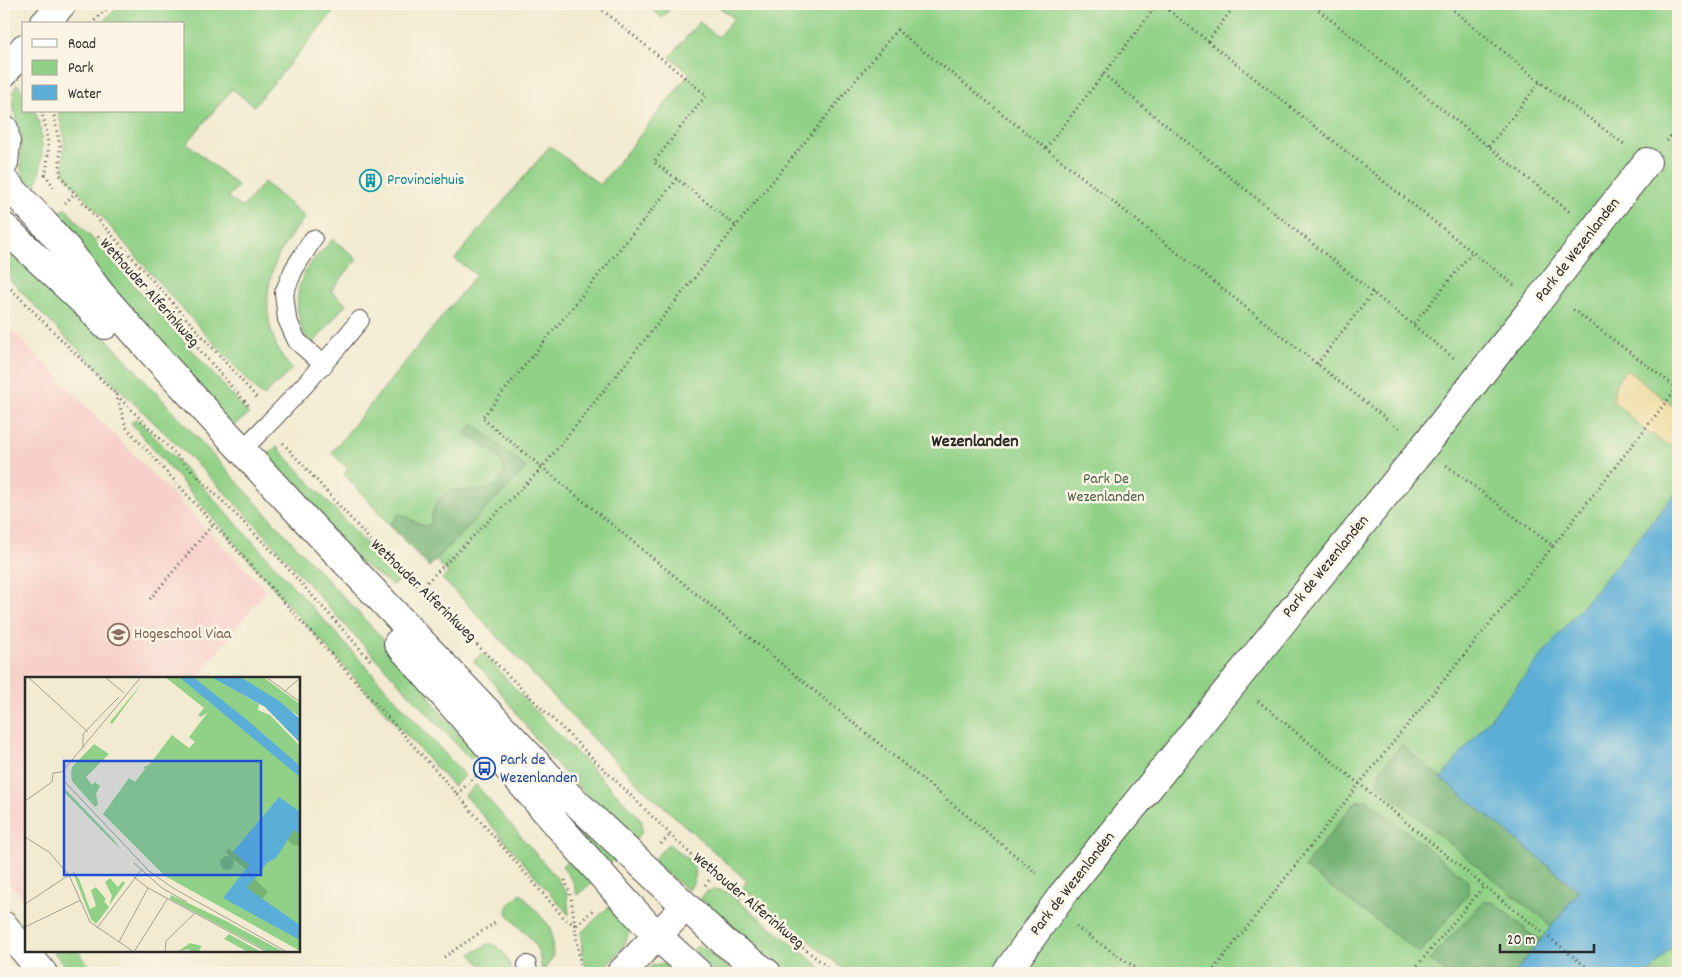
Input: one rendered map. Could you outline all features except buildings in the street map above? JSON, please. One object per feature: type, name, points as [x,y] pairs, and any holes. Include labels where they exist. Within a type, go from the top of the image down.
[{"type":"main road","points":[[46,22],[62,4]]},
{"type":"main road","points":[[4,73],[22,50]]},
{"type":"main road","points":[[4,129],[6,143],[4,163]]},
{"type":"main road","name":"Park de Wezenlanden","points":[[1006,973],[1057,902],[1423,448],[1647,162]]},
{"type":"main road","name":"Wethouder Alferinkweg","points":[[4,181],[68,250],[106,300],[242,450],[553,781],[724,942],[767,973]]},
{"type":"main road","points":[[4,227],[89,307],[160,386],[359,598],[657,936],[698,973]]},
{"type":"main road","points":[[621,973],[686,906]]},
{"type":"main road","points":[[4,926],[42,973]]},
{"type":"lane","points":[[313,239],[294,269],[284,293],[287,319],[297,341],[324,365]]},
{"type":"lane","points":[[242,450],[324,365],[360,320]]},
{"type":"path","points":[[93,22],[111,4]]},
{"type":"path","points":[[595,4],[706,95],[654,162],[736,226]]},
{"type":"path","points":[[1046,148],[1159,4],[1208,40],[1473,251],[1677,388],[1553,546],[1360,783],[1211,973]]},
{"type":"path","points":[[1208,40],[1236,4]]},
{"type":"path","points":[[1311,4],[1593,231]]},
{"type":"path","points":[[1446,4],[1540,82],[1647,162]]},
{"type":"path","points":[[420,589],[541,468],[897,30],[1316,364],[1553,546]]},
{"type":"path","points":[[1103,74],[1414,324],[1477,378]]},
{"type":"path","points":[[1489,146],[1540,82]]},
{"type":"path","points":[[53,112],[60,146],[60,175],[271,422]]},
{"type":"path","points":[[1667,141],[1678,127]]},
{"type":"path","points":[[46,174],[56,190]]},
{"type":"path","points":[[677,179],[482,418],[1144,973]]},
{"type":"path","points":[[61,196],[73,208]]},
{"type":"path","name":"Wethouder Alferinkweg","points":[[92,230],[271,422],[371,541],[713,876],[836,973]]},
{"type":"path","points":[[1414,324],[1473,251]]},
{"type":"path","points":[[4,282],[273,552],[374,663]]},
{"type":"path","points":[[4,295],[9,288]]},
{"type":"path","points":[[1316,364],[1373,292]]},
{"type":"path","points":[[116,393],[126,427],[457,794],[564,918],[576,926]]},
{"type":"path","points":[[150,599],[214,523]]},
{"type":"path","points":[[1234,682],[1594,973]]},
{"type":"path","points":[[457,794],[479,773]]},
{"type":"path","points":[[475,776],[481,783]]},
{"type":"path","points":[[564,878],[571,896],[580,970],[583,973]]},
{"type":"path","points":[[1411,973],[1484,886]]},
{"type":"path","points":[[444,957],[496,922]]},
{"type":"shaded area","name":"Hogeschool Viaa","points":[[12,330],[266,590],[198,677],[25,677],[25,901],[4,877],[4,342]]},
{"type":"green space","points":[[122,4],[126,4],[133,10],[138,4],[340,4],[254,106],[232,89],[187,143],[238,186],[228,197],[242,208],[264,182],[305,217],[277,259],[268,292],[269,320],[272,334],[277,347],[292,369],[263,397],[169,294],[66,176],[64,170],[64,135],[58,112],[185,112],[185,22],[102,22]]},
{"type":"green space","points":[[646,4],[674,4],[662,18]]},
{"type":"green space","name":"Park De Wezenlanden","points":[[723,4],[1678,4],[1678,973],[849,973],[742,888],[747,881],[645,790],[594,740],[442,579],[448,573],[396,518],[390,525],[344,474],[348,469],[332,452],[476,275],[455,259],[550,146],[600,185],[690,73],[670,57],[699,22],[718,37],[734,18],[720,8]]},
{"type":"green space","points":[[17,84],[22,90],[22,112],[35,112],[42,141],[40,171],[34,191],[31,193],[22,175],[21,141],[13,98]]},
{"type":"green space","points":[[65,208],[249,414],[232,427],[53,219]]},
{"type":"green space","points":[[333,239],[357,259],[331,291],[346,304],[311,346],[299,316],[298,295],[300,285],[309,265]]},
{"type":"green space","points":[[16,253],[88,318],[304,555],[415,673],[439,711],[476,754],[470,759],[343,623],[258,527],[200,467],[47,319],[4,273],[4,263]]},
{"type":"green space","points":[[136,418],[215,500],[465,776],[453,786],[289,606],[131,423]]},
{"type":"green space","points":[[473,424],[526,468],[429,567],[390,525],[399,514],[424,526],[428,526],[436,505],[451,490],[481,490],[500,481],[504,470],[501,462],[488,449],[465,434]]},
{"type":"green space","points":[[277,447],[400,580],[392,585],[342,549],[265,457]]},
{"type":"green space","points":[[483,653],[528,703],[638,816],[642,822],[642,832],[631,844],[551,759],[489,677],[474,661]]},
{"type":"green space","points":[[1401,745],[1579,891],[1551,927],[1538,913],[1536,914],[1378,785],[1379,772]]},
{"type":"green space","points":[[531,774],[619,855],[605,868]]},
{"type":"green space","points":[[476,785],[556,877],[567,894],[569,915],[465,795]]},
{"type":"green space","points":[[1368,800],[1468,881],[1468,894],[1420,953],[1304,867],[1356,801]]},
{"type":"green space","points":[[668,844],[687,858],[694,868],[694,882],[689,890],[651,862]]},
{"type":"green space","points":[[573,857],[595,880],[577,895],[573,882],[562,866]]},
{"type":"green space","points":[[714,889],[727,892],[828,973],[790,973],[700,899],[706,892]]},
{"type":"green space","points":[[521,893],[551,928],[553,957],[542,973],[541,962],[535,945],[506,911],[509,905]]},
{"type":"green space","points":[[615,901],[627,921],[628,929],[625,944],[615,957],[598,973],[592,973],[583,959],[582,932]]},
{"type":"green space","points":[[1483,902],[1493,902],[1525,928],[1525,931],[1541,939],[1515,973],[1447,973],[1429,960]]},
{"type":"green space","points":[[488,944],[501,950],[507,959],[512,973],[488,973],[471,954]]},
{"type":"green space","points":[[697,946],[703,947],[734,973],[713,973],[694,956],[693,950]]},
{"type":"green space","points":[[54,952],[79,952],[95,973],[70,973]]},
{"type":"green space","points":[[658,964],[669,965],[681,973],[644,973],[652,966]]},
{"type":"sand","points":[[1626,369],[1678,410],[1678,443],[1667,444],[1650,435],[1613,401],[1616,383]]},
{"type":"water","points":[[1678,490],[1678,939],[1650,973],[1515,973],[1579,891],[1441,778]]},
{"type":"place","name":"Provinciehuis","points":[[371,180]]},
{"type":"place","name":"Hogeschool Viaa","points":[[118,634]]},
{"type":"place","name":"Park de Wezenlanden","points":[[484,769]]},
{"type":"district","name":"Wezenlanden","points":[[975,442]]}]
